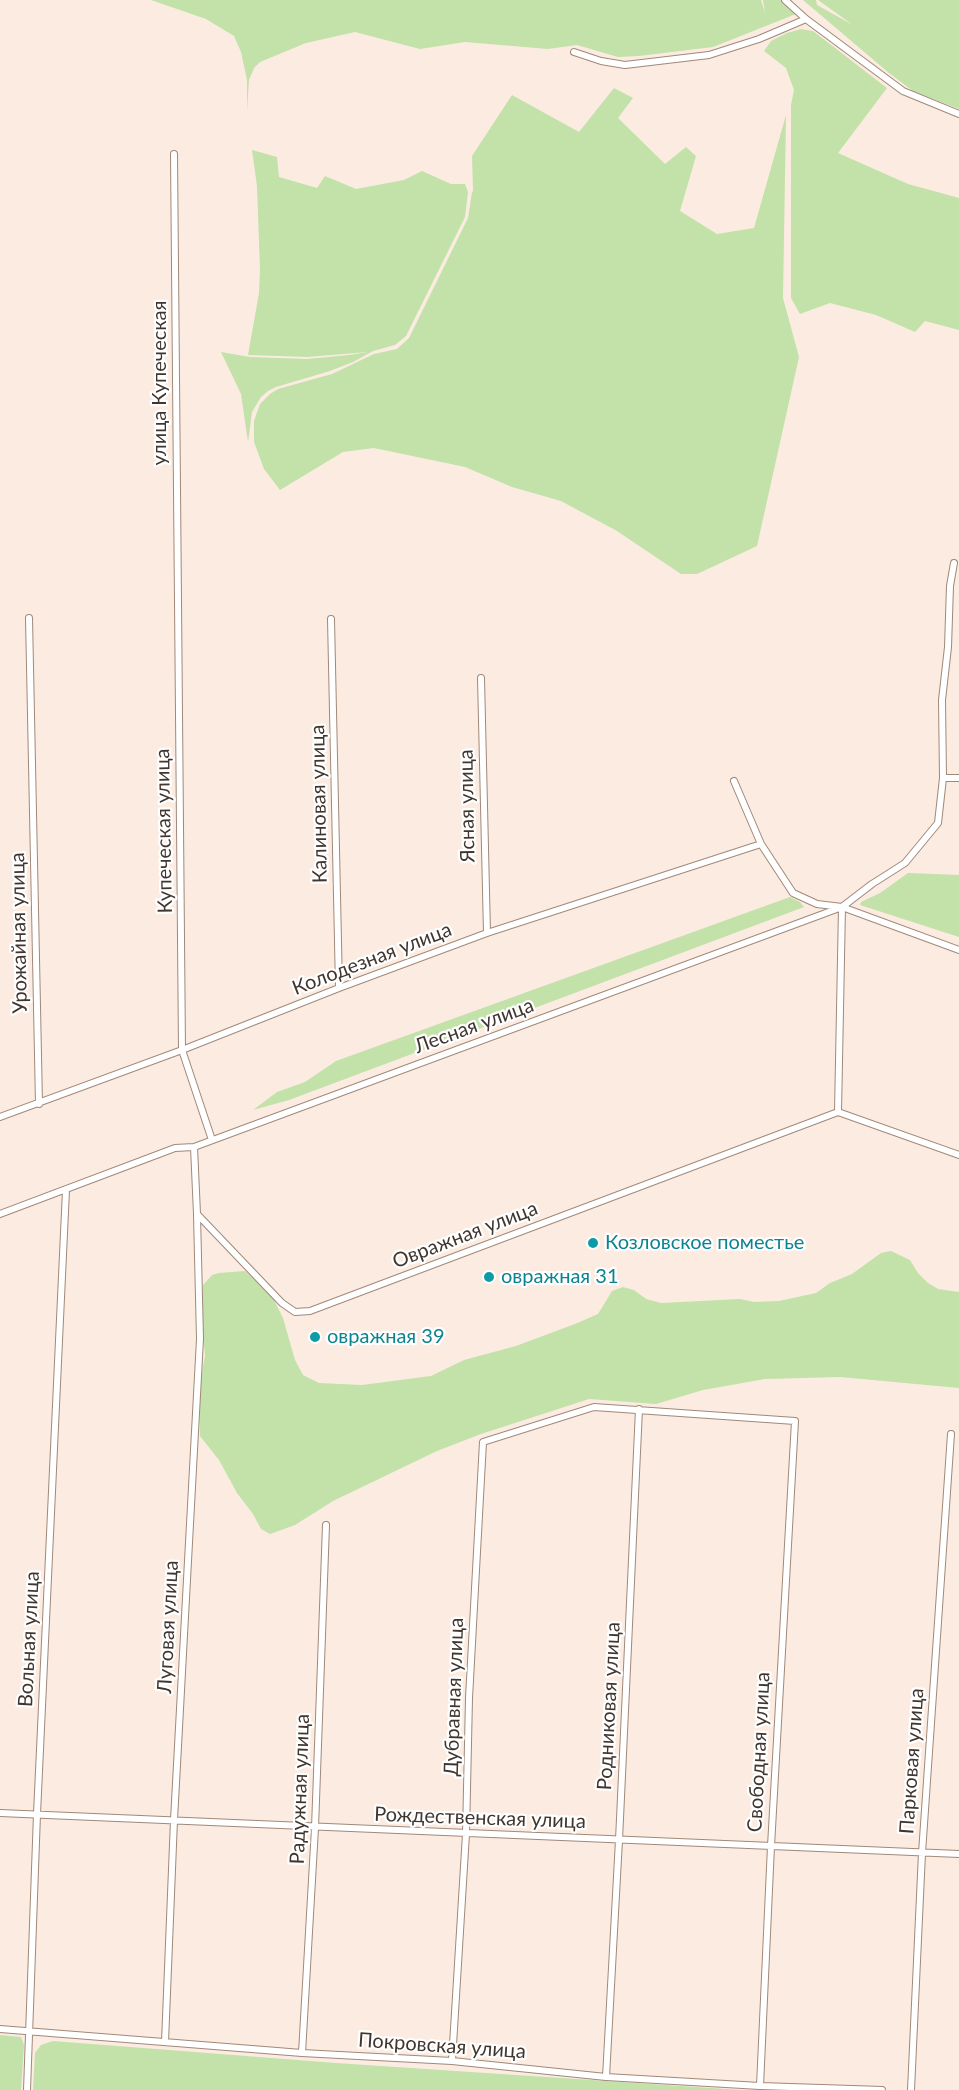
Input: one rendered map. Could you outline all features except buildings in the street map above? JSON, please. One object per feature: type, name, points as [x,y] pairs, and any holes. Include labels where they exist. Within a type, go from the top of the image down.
[{"type":"street","points":[[785,0],[806,19],[903,91],[959,114]]},
{"type":"street","points":[[574,52],[601,61],[625,65],[709,55],[759,39],[806,19]]},
{"type":"street","name":"улица Купеческая","points":[[174,154],[178,612]]},
{"type":"street","name":"Лесная улица","points":[[0,1214],[175,1148],[194,1147],[842,907],[905,863],[938,823],[943,777],[942,700],[948,648],[950,586],[954,563]]},
{"type":"street","name":"Купеческая улица","points":[[178,612],[182,1050],[212,1140]]},
{"type":"street","name":"Урожайная улица","points":[[29,618],[39,1104]]},
{"type":"street","name":"Калиновая улица","points":[[331,619],[339,988]]},
{"type":"street","name":"Ясная улица","points":[[481,678],[487,933]]},
{"type":"street","points":[[943,777],[959,778]]},
{"type":"street","points":[[734,781],[760,844],[793,893],[817,904],[842,907],[959,950]]},
{"type":"street","name":"Колодезная улица","points":[[0,1118],[487,933],[760,844]]},
{"type":"street","points":[[842,907],[838,1112],[959,1155]]},
{"type":"street","name":"Овражная улица","points":[[197,1214],[282,1303],[295,1312],[310,1311],[838,1112]]},
{"type":"street","points":[[194,1147],[197,1214]]},
{"type":"street","name":"Вольная улица","points":[[27,2090],[37,1814],[66,1190]]},
{"type":"street","name":"Луговая улица","points":[[165,2042],[174,1820],[200,1339],[197,1214]]},
{"type":"street","name":"Дубравная улица","points":[[452,2061],[466,1834],[469,1698],[483,1442],[594,1407],[639,1409]]},
{"type":"street","name":"Свободная улица","points":[[639,1409],[795,1421],[760,2086]]},
{"type":"street","name":"Родниковая улица","points":[[606,2077],[639,1409]]},
{"type":"street","name":"Парковая улица","points":[[911,2090],[922,1852],[951,1434]]},
{"type":"street","name":"Радужная улица","points":[[302,2053],[315,1828],[326,1525]]},
{"type":"street","name":"Рождественская улица","points":[[0,1813],[959,1854]]},
{"type":"street","name":"Покровская улица","points":[[0,2029],[302,2053],[452,2061],[606,2077],[882,2090]]},
{"type":"green space","points":[[151,0],[761,0],[765,13],[763,0],[780,0],[796,14],[713,47],[618,57],[577,45],[548,49],[465,42],[420,49],[355,32],[306,43],[260,62],[254,68],[249,80],[247,111],[247,80],[241,52],[234,36],[206,19]]},
{"type":"green space","points":[[803,0],[816,0],[817,5],[853,25],[818,0],[959,0],[959,109],[913,91]]},
{"type":"green space","points":[[801,29],[813,31],[887,88],[838,153],[908,184],[959,198],[959,330],[925,321],[915,332],[876,315],[830,303],[800,314],[791,298],[791,105],[794,90],[786,68],[764,51],[771,41]]},
{"type":"green space","points":[[614,88],[633,98],[618,118],[665,164],[686,147],[696,156],[680,211],[717,234],[754,228],[786,115],[783,298],[799,357],[757,546],[697,574],[681,574],[617,531],[561,501],[512,487],[465,467],[374,448],[343,452],[280,490],[264,469],[254,442],[254,421],[260,404],[278,389],[332,374],[374,354],[397,349],[409,338],[468,218],[473,191],[472,156],[512,95],[579,132]]},
{"type":"green space","points":[[252,150],[277,157],[279,177],[317,188],[325,176],[356,189],[404,180],[422,171],[451,184],[465,184],[468,192],[465,217],[406,336],[395,345],[373,351],[353,362],[268,391],[261,397],[252,412],[248,442],[241,394],[221,352],[250,357],[307,359],[368,352],[307,357],[248,355],[259,293],[260,270],[257,186]]},
{"type":"green space","points":[[908,873],[959,875],[959,937],[860,905],[861,902],[880,893]]},
{"type":"green space","points":[[790,897],[804,907],[289,1100],[253,1110],[277,1092],[305,1082],[336,1061]]},
{"type":"green space","points":[[891,1251],[910,1260],[928,1283],[938,1289],[959,1292],[959,1388],[840,1377],[765,1379],[703,1390],[656,1404],[589,1399],[481,1434],[437,1451],[333,1501],[295,1525],[270,1534],[261,1529],[219,1460],[200,1436],[199,1391],[205,1355],[201,1315],[203,1285],[212,1275],[219,1273],[245,1271],[272,1296],[283,1318],[295,1360],[303,1375],[319,1383],[362,1385],[431,1376],[464,1360],[516,1346],[575,1324],[598,1314],[612,1291],[623,1287],[634,1290],[646,1299],[661,1303],[740,1299],[754,1302],[779,1301],[816,1293],[830,1283],[852,1274],[881,1253]]},
{"type":"green space","points":[[0,2035],[21,2037],[24,2045],[21,2090],[0,2090]]},
{"type":"green space","points":[[53,2041],[336,2063],[741,2090],[33,2090],[35,2053],[41,2045]]},
{"type":"place","name":"Козловское поместье","points":[[593,1243]]},
{"type":"place","name":"овражная 31","points":[[489,1277]]},
{"type":"place","name":"овражная 39","points":[[315,1337]]}]
